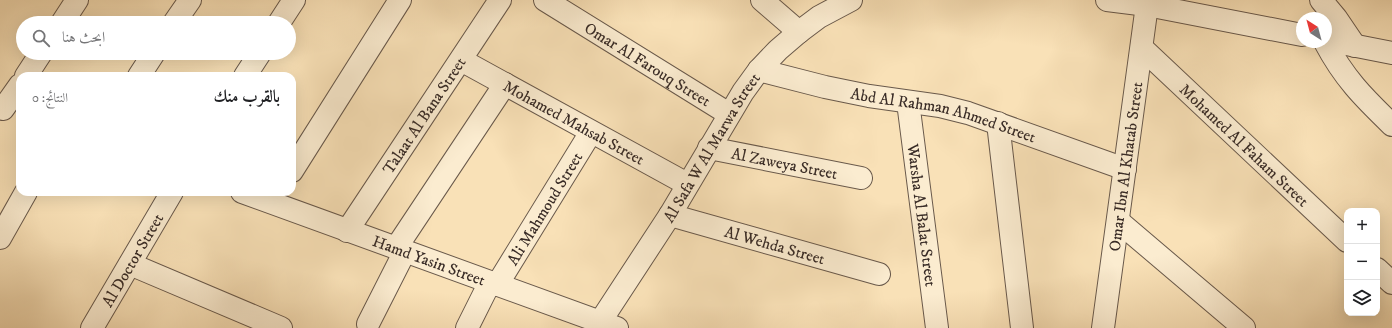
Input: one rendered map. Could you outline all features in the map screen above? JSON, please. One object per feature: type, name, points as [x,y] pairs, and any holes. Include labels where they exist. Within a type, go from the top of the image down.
[{"type":"street","points":[[67,16],[77,0]]},
{"type":"street","points":[[179,16],[190,0]]},
{"type":"street","points":[[284,16],[294,0]]},
{"type":"street","points":[[296,164],[400,0]]},
{"type":"street","name":"Talaat Al Bana Street","points":[[347,231],[500,0]]},
{"type":"street","name":"Omar Al Farouq Street","points":[[545,0],[729,114]]},
{"type":"street","points":[[762,0],[798,32]]},
{"type":"street","name":"Al Safa W Al Marwa Street","points":[[609,325],[687,184],[729,114],[759,70],[798,32],[819,17],[850,0]]},
{"type":"street","points":[[1108,0],[1158,5],[1296,34]]},
{"type":"street","points":[[1321,0],[1336,18],[1355,46]]},
{"type":"street","name":"Omar Ibn Al Khatab Street","points":[[1103,328],[1142,48],[1158,5]]},
{"type":"street","points":[[1332,42],[1392,53]]},
{"type":"street","name":"Mohamed Al Faham Street","points":[[1142,48],[1344,238]]},
{"type":"street","points":[[1330,48],[1346,77],[1360,94],[1392,125]]},
{"type":"street","points":[[29,72],[37,60]]},
{"type":"street","points":[[142,72],[149,60]]},
{"type":"street","points":[[248,72],[255,60]]},
{"type":"street","name":"Mohamed Mahsab Street","points":[[461,60],[687,184]]},
{"type":"street","name":"Abd Al Rahman Ahmed Street","points":[[759,70],[825,87],[954,109],[998,123],[1125,169]]},
{"type":"street","points":[[368,324],[400,250],[505,84]]},
{"type":"street","points":[[8,111],[16,94]]},
{"type":"street","name":"Warsha Al Balat Street","points":[[908,102],[937,328]]},
{"type":"street","points":[[998,123],[1022,328]]},
{"type":"street","name":"Ali Mahmoud Street","points":[[467,328],[494,283],[592,132]]},
{"type":"street","name":"Al Zaweya Street","points":[[709,148],[860,178]]},
{"type":"street","points":[[0,238],[24,196]]},
{"type":"street","name":"Al Doctor Street","points":[[92,328],[170,196]]},
{"type":"street","name":"Hamd Yasin Street","points":[[275,197],[347,231],[494,283],[573,321],[609,325]]},
{"type":"street","name":"Al Wehda Street","points":[[670,215],[879,274]]},
{"type":"street","points":[[1118,221],[1244,328]]},
{"type":"street","points":[[130,264],[281,328]]},
{"type":"street","points":[[1380,272],[1392,283]]}]
